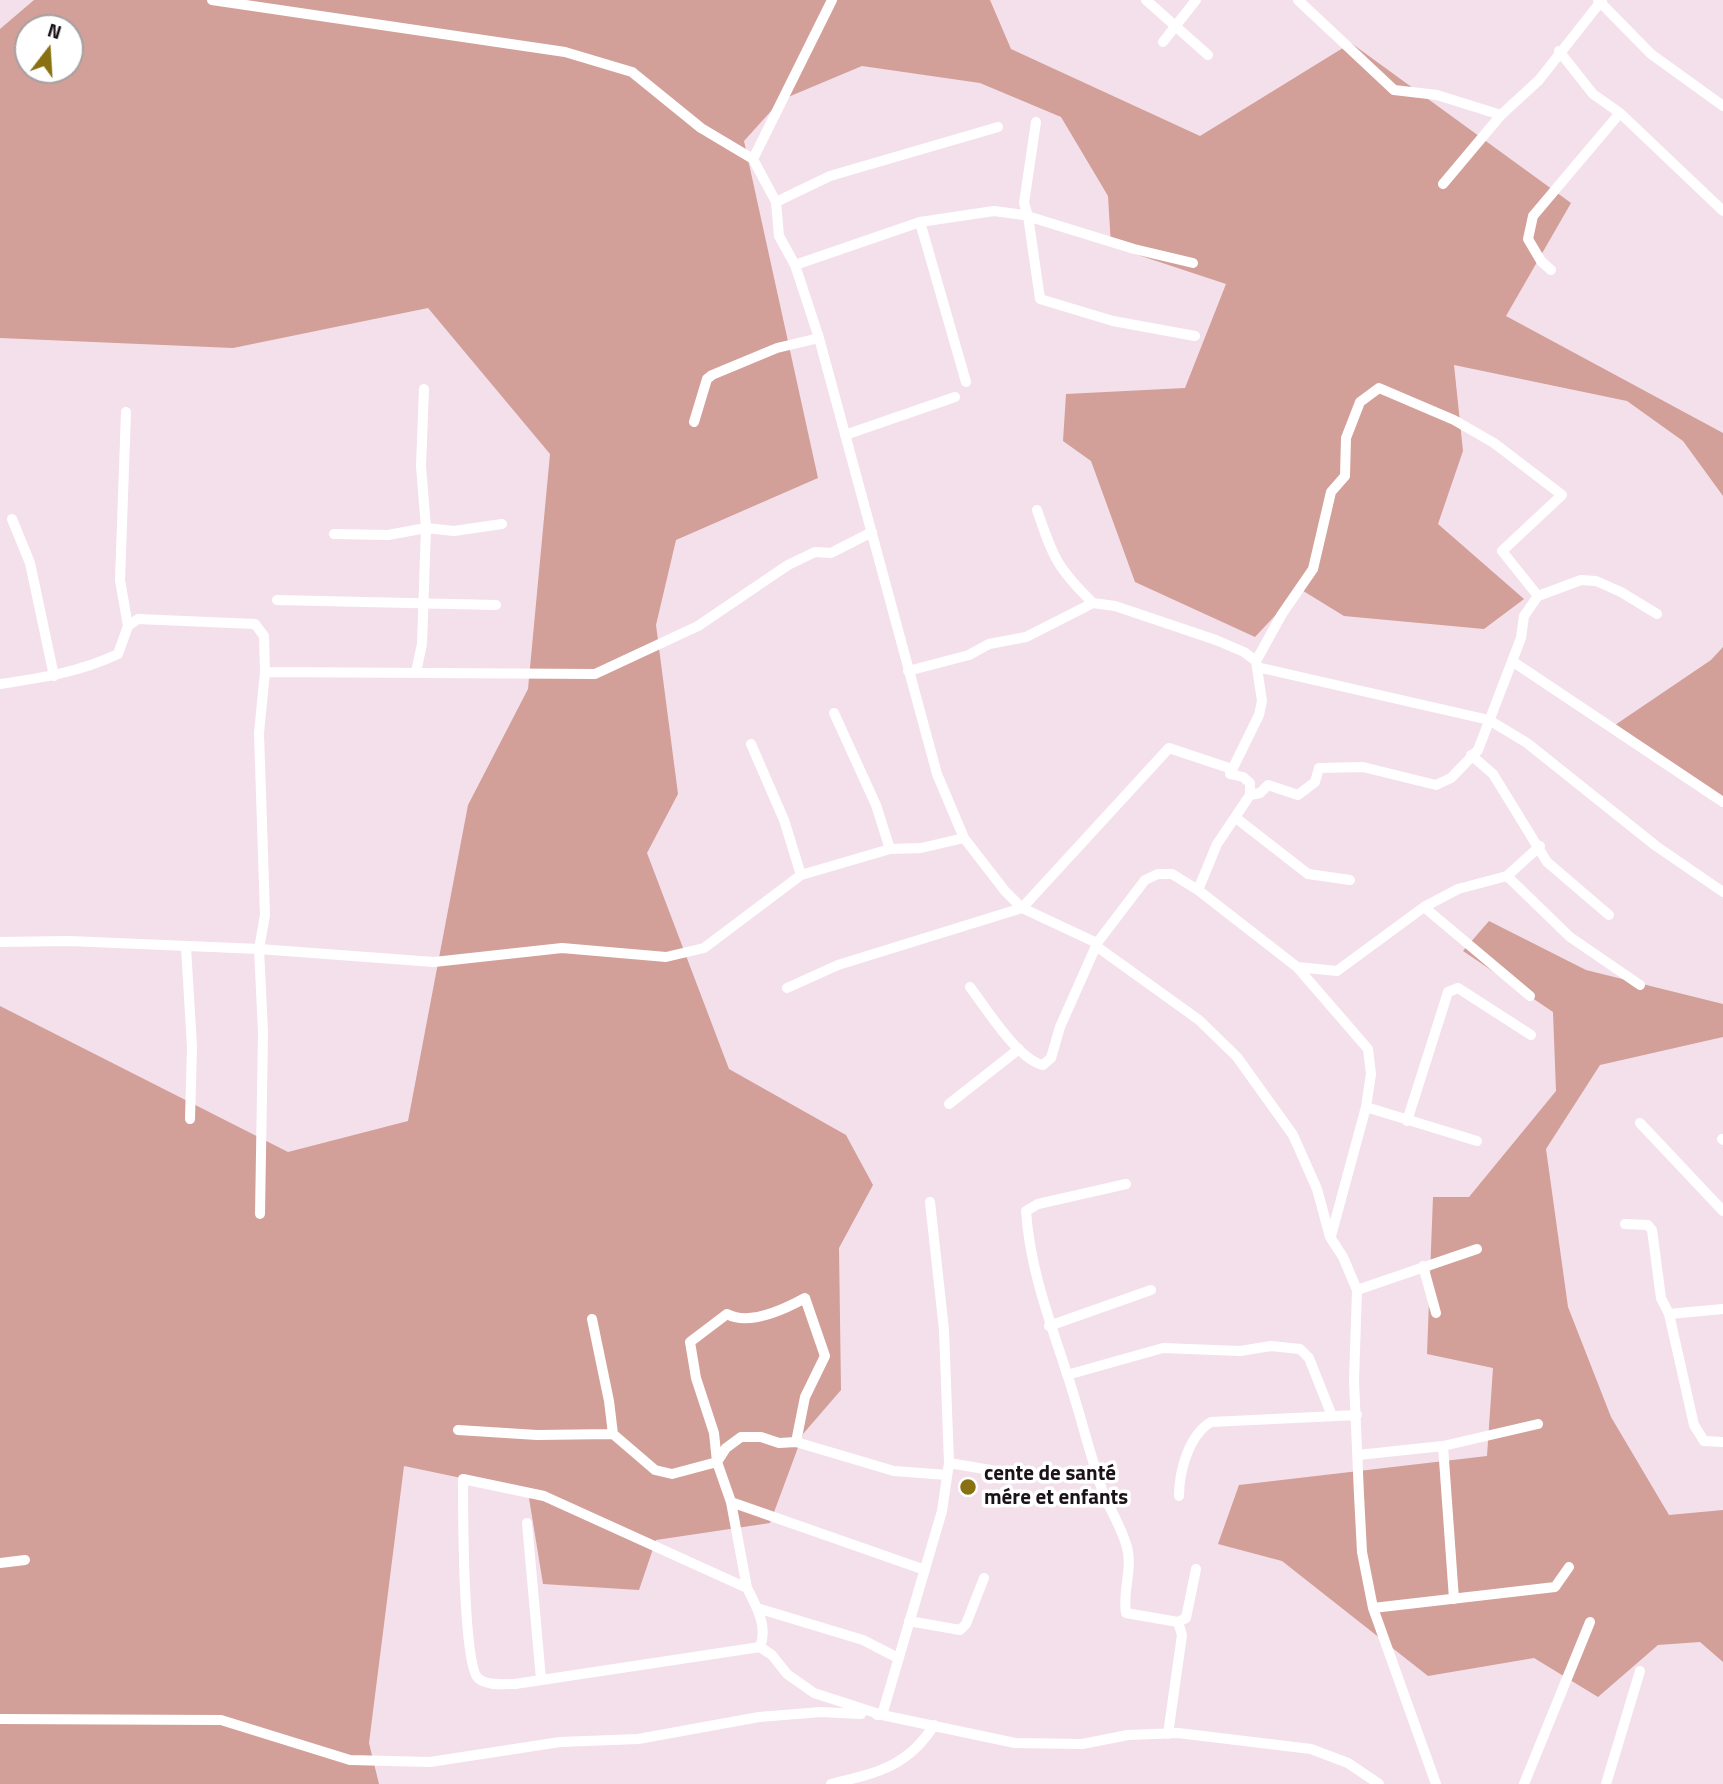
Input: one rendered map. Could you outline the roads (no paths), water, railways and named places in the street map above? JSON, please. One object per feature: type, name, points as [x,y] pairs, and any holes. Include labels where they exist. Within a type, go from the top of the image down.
[{"type":"street","points":[[212,0],[565,52],[632,72],[701,128],[753,159],[775,202],[779,236],[795,265],[819,338],[937,774],[964,838],[1022,908],[1096,945],[1199,1020],[1244,1066],[1293,1135],[1317,1189],[1330,1237],[1343,1256],[1357,1290],[1354,1381],[1362,1552],[1373,1608],[1436,1784]]},
{"type":"street","points":[[753,159],[832,0]]},
{"type":"street","points":[[1146,0],[1208,55]]},
{"type":"street","points":[[1163,42],[1196,0]]},
{"type":"street","points":[[1298,0],[1394,90],[1437,95],[1501,115]]},
{"type":"street","points":[[1443,184],[1501,115],[1539,80],[1600,0],[1651,54],[1723,106]]},
{"type":"street","points":[[1559,51],[1593,94],[1619,113],[1723,211]]},
{"type":"street","points":[[1551,270],[1541,261],[1528,239],[1534,216],[1619,113]]},
{"type":"street","points":[[1036,122],[1024,203],[1040,299],[1113,321],[1195,336]]},
{"type":"street","points":[[775,202],[830,176],[998,127]]},
{"type":"street","points":[[795,265],[920,222],[994,211],[1028,216],[1193,264]]},
{"type":"street","points":[[920,222],[966,383]]},
{"type":"street","points":[[694,422],[706,379],[777,348],[819,338]]},
{"type":"street","points":[[1250,795],[1250,783],[1243,777],[1230,774],[1259,715],[1262,701],[1257,664],[1282,614],[1313,569],[1331,492],[1345,476],[1346,438],[1360,402],[1379,388],[1454,420],[1494,443],[1562,495],[1502,551],[1538,596]]},
{"type":"street","points":[[416,672],[422,644],[426,528],[421,466],[424,389]]},
{"type":"street","points":[[845,435],[954,397]]},
{"type":"street","points":[[0,684],[54,676],[97,664],[118,653],[128,626],[120,580],[126,412]]},
{"type":"street","points":[[1037,510],[1053,557],[1066,577],[1093,603]]},
{"type":"street","points":[[12,519],[30,563],[54,676]]},
{"type":"street","points":[[334,534],[388,534],[426,528],[454,531],[502,524]]},
{"type":"street","points":[[265,672],[595,674],[698,626],[788,565],[815,552],[831,553],[872,532]]},
{"type":"street","points":[[1198,890],[1217,844],[1250,795],[1268,785],[1298,794],[1315,782],[1318,768],[1331,766],[1363,767],[1436,785],[1451,778],[1478,750],[1521,638],[1524,616],[1538,596],[1581,580],[1595,581],[1621,592],[1657,614]]},
{"type":"street","points":[[277,600],[496,605]]},
{"type":"street","points":[[908,671],[969,655],[989,644],[1026,637],[1093,603],[1115,606],[1244,652],[1257,664],[1489,720],[1527,743],[1656,846],[1723,892]]},
{"type":"street","points":[[128,626],[138,619],[255,624],[264,636],[265,672],[259,733],[265,915],[259,949],[263,1031],[260,1214]]},
{"type":"street","points":[[1512,660],[1723,802]]},
{"type":"street","points":[[834,713],[876,805],[890,849]]},
{"type":"street","points":[[751,744],[784,820],[801,875]]},
{"type":"street","points":[[787,988],[838,965],[1022,908],[1169,748],[1232,769]]},
{"type":"street","points":[[1471,755],[1493,774],[1540,846],[1547,862],[1609,915]]},
{"type":"street","points":[[1236,818],[1308,874],[1350,880]]},
{"type":"street","points":[[0,942],[69,941],[259,949],[433,962],[562,948],[666,957],[704,948],[801,875],[890,849],[921,848],[964,838]]},
{"type":"street","points":[[1297,967],[1338,971],[1424,907],[1458,889],[1507,876],[1540,846]]},
{"type":"street","points":[[970,987],[1019,1049],[1035,1064],[1043,1065],[1051,1058],[1060,1027],[1096,945],[1145,880],[1158,874],[1172,874],[1198,890],[1297,967],[1368,1049],[1371,1074],[1366,1107],[1330,1237]]},
{"type":"street","points":[[1507,876],[1570,937],[1640,985]]},
{"type":"street","points":[[1424,907],[1530,996]]},
{"type":"street","points":[[187,947],[192,1047],[190,1119]]},
{"type":"street","points":[[1407,1121],[1448,992],[1458,988],[1531,1035]]},
{"type":"street","points":[[949,1104],[1019,1049]]},
{"type":"street","points":[[1366,1107],[1477,1141]]},
{"type":"street","points":[[1640,1123],[1723,1212]]},
{"type":"street","points":[[1126,1184],[1038,1205],[1026,1211],[1034,1274],[1095,1470],[1130,1560],[1126,1613],[1178,1622],[1186,1618],[1196,1569]]},
{"type":"street","points":[[882,1715],[942,1511],[949,1463],[944,1330],[930,1202]]},
{"type":"street","points":[[1625,1224],[1648,1224],[1652,1230],[1661,1298],[1669,1314],[1694,1425],[1704,1441],[1723,1442]]},
{"type":"street","points":[[1357,1290],[1477,1249]]},
{"type":"street","points":[[1423,1266],[1436,1312]]},
{"type":"street","points":[[1049,1326],[1151,1290]]},
{"type":"street","points":[[760,1647],[765,1635],[757,1608],[747,1588],[731,1502],[717,1462],[714,1433],[696,1378],[690,1342],[727,1314],[734,1318],[768,1314],[806,1298],[825,1356],[805,1397],[796,1442]]},
{"type":"street","points":[[1669,1314],[1723,1309]]},
{"type":"street","points":[[592,1319],[609,1401],[612,1434]]},
{"type":"street","points":[[1067,1375],[1163,1348],[1240,1351],[1271,1346],[1300,1349],[1309,1358],[1332,1416]]},
{"type":"street","points":[[1179,1496],[1179,1479],[1185,1460],[1200,1428],[1211,1422],[1357,1415]]},
{"type":"street","points":[[1358,1455],[1443,1446],[1538,1424]]},
{"type":"street","points":[[458,1430],[537,1435],[612,1434],[655,1470],[672,1475],[717,1462],[726,1448],[741,1437],[761,1437],[779,1443],[796,1442],[894,1471],[947,1475]]},
{"type":"street","points":[[1443,1446],[1454,1599]]},
{"type":"street","points":[[949,1463],[1026,1476],[1095,1470]]},
{"type":"street","points":[[747,1588],[544,1496],[463,1479],[466,1599],[475,1676],[491,1683],[541,1679],[760,1647],[772,1655],[787,1674],[814,1693],[882,1715],[1015,1743],[1082,1744],[1128,1735],[1168,1734],[1311,1749],[1348,1763],[1379,1784]]},
{"type":"street","points":[[731,1502],[925,1570]]},
{"type":"street","points":[[527,1523],[541,1679]]},
{"type":"street","points":[[0,1563],[26,1560]]},
{"type":"street","points":[[1373,1608],[1555,1587],[1569,1567]]},
{"type":"street","points":[[909,1621],[960,1630],[966,1624],[984,1578]]},
{"type":"street","points":[[757,1608],[863,1640],[898,1658]]},
{"type":"street","points":[[1168,1734],[1182,1635],[1178,1622]]},
{"type":"street","points":[[1524,1784],[1590,1622]]},
{"type":"street","points":[[1606,1784],[1640,1671]]},
{"type":"street","points":[[0,1719],[221,1720],[350,1760],[430,1762],[560,1742],[638,1739],[759,1717],[821,1712],[882,1715]]},
{"type":"street","points":[[831,1784],[865,1780],[885,1771],[921,1745],[934,1725]]},
{"type":"place","name":"cente de santé mére et enfants","points":[[968,1487]]}]
